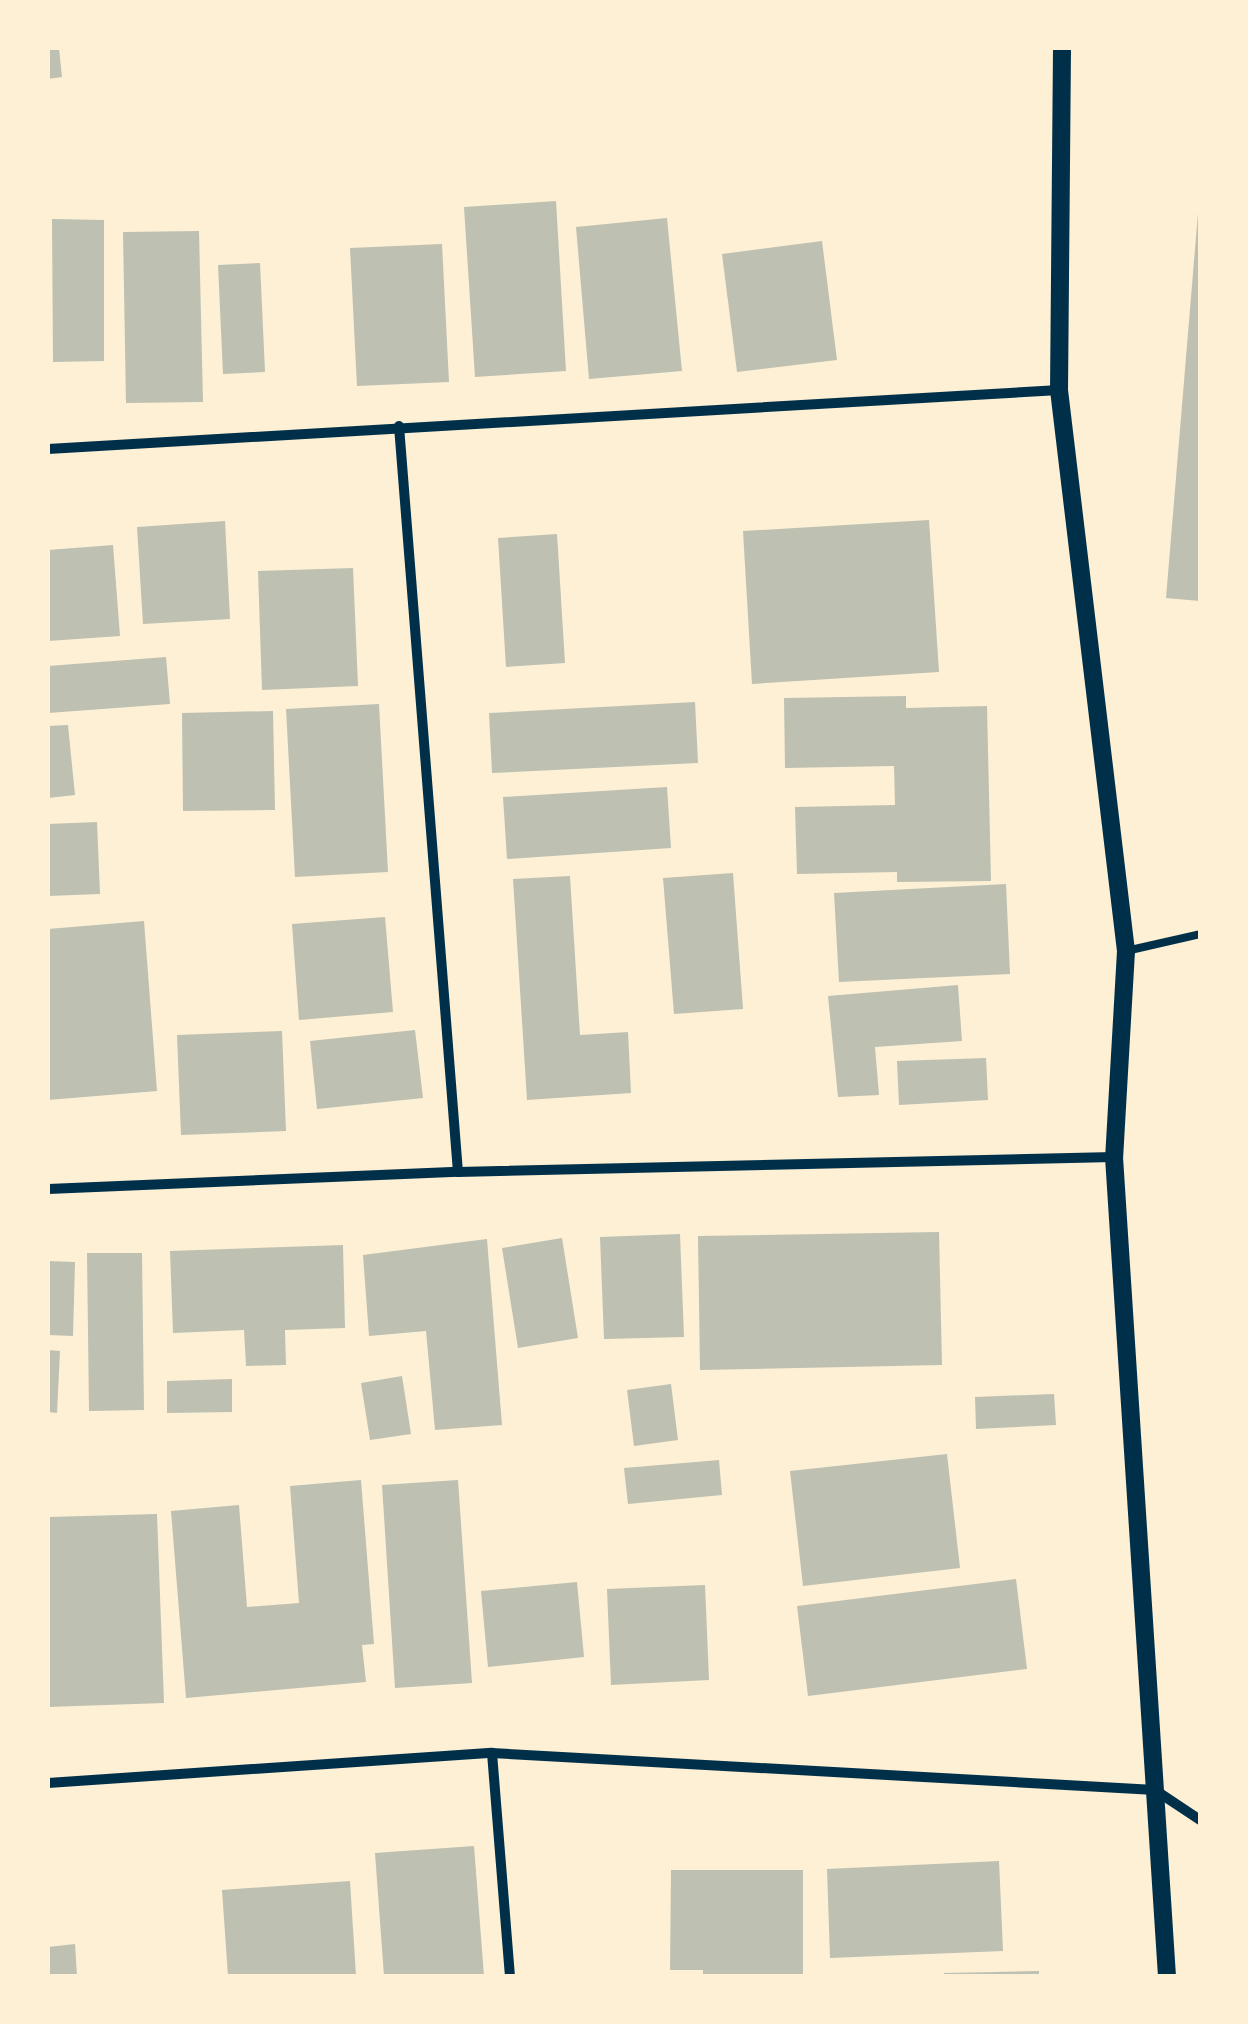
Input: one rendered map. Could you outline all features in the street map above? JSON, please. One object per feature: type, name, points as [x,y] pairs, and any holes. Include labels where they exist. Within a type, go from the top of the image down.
[{"type":"street","points":[[1062,48],[1058,390],[1126,951],[1114,1157],[1167,1976]]},
{"type":"street","points":[[48,449],[1058,390]]},
{"type":"street","points":[[399,426],[458,1172]]},
{"type":"street","points":[[48,1188],[458,1172],[1114,1157]]},
{"type":"street","points":[[492,1753],[510,1976]]},
{"type":"street","points":[[48,1783],[492,1753],[1155,1790],[1200,1820]]},
{"type":"lane","points":[[1126,951],[1200,934]]},
{"type":"building","points":[[48,48],[59,48],[62,77],[48,79]]},
{"type":"building","points":[[556,201],[566,371],[475,377],[464,207]]},
{"type":"building","points":[[1200,213],[1200,601],[1166,598]]},
{"type":"building","points":[[667,218],[682,371],[589,379],[576,227]]},
{"type":"building","points":[[52,219],[104,220],[104,361],[53,362]]},
{"type":"building","points":[[199,231],[203,402],[126,403],[123,232]]},
{"type":"building","points":[[822,241],[837,360],[737,372],[722,254]]},
{"type":"building","points":[[442,244],[449,382],[357,386],[350,248]]},
{"type":"building","points":[[260,263],[265,372],[223,374],[218,265]]},
{"type":"building","points":[[929,520],[939,672],[752,684],[743,531]]},
{"type":"building","points":[[225,521],[230,619],[143,624],[137,527]]},
{"type":"building","points":[[557,534],[565,663],[506,667],[498,538]]},
{"type":"building","points":[[113,545],[120,636],[48,641],[48,550]]},
{"type":"building","points":[[353,568],[358,686],[262,690],[258,571]]},
{"type":"building","points":[[166,657],[170,704],[48,713],[48,666]]},
{"type":"building","points":[[906,696],[906,708],[987,706],[991,881],[897,882],[897,872],[797,874],[795,807],[895,805],[894,766],[785,768],[784,698]]},
{"type":"building","points":[[695,702],[698,763],[492,773],[489,713]]},
{"type":"building","points":[[379,704],[388,872],[295,877],[286,709]]},
{"type":"building","points":[[273,711],[275,810],[183,811],[182,713]]},
{"type":"building","points":[[68,725],[75,795],[48,798],[48,726]]},
{"type":"building","points":[[667,787],[671,848],[507,859],[503,797]]},
{"type":"building","points":[[97,822],[100,894],[48,896],[48,824]]},
{"type":"building","points":[[733,873],[743,1009],[674,1014],[663,878]]},
{"type":"building","points":[[570,876],[580,1035],[628,1032],[631,1093],[527,1100],[513,879]]},
{"type":"building","points":[[1006,884],[1010,974],[839,982],[834,893]]},
{"type":"building","points":[[385,917],[393,1012],[299,1020],[292,924]]},
{"type":"building","points":[[144,921],[157,1091],[48,1100],[48,929]]},
{"type":"building","points":[[958,985],[962,1041],[875,1047],[879,1095],[838,1097],[828,996]]},
{"type":"building","points":[[415,1030],[423,1098],[317,1109],[310,1041]]},
{"type":"building","points":[[282,1031],[286,1131],[181,1135],[177,1035]]},
{"type":"building","points":[[986,1058],[988,1100],[899,1105],[897,1061]]},
{"type":"building","points":[[939,1232],[942,1365],[700,1370],[698,1236]]},
{"type":"building","points":[[680,1234],[684,1337],[604,1339],[600,1237]]},
{"type":"building","points":[[562,1238],[578,1338],[518,1348],[502,1248]]},
{"type":"building","points":[[487,1239],[502,1425],[435,1430],[426,1331],[369,1336],[363,1255]]},
{"type":"building","points":[[343,1245],[345,1328],[285,1330],[286,1365],[246,1366],[244,1330],[173,1333],[170,1251]]},
{"type":"building","points":[[87,1253],[142,1253],[144,1410],[89,1411]]},
{"type":"building","points":[[48,1261],[75,1262],[73,1336],[48,1335]]},
{"type":"building","points":[[48,1350],[60,1351],[57,1413],[48,1412]]},
{"type":"building","points":[[402,1376],[411,1434],[370,1440],[361,1383]]},
{"type":"building","points":[[232,1379],[232,1412],[167,1413],[167,1381]]},
{"type":"building","points":[[671,1384],[678,1440],[634,1446],[627,1390]]},
{"type":"building","points":[[1054,1394],[1056,1425],[976,1429],[975,1397]]},
{"type":"building","points":[[947,1454],[960,1568],[803,1586],[790,1471]]},
{"type":"building","points":[[719,1460],[722,1495],[628,1504],[624,1468]]},
{"type":"building","points":[[361,1480],[374,1644],[362,1645],[366,1682],[186,1698],[171,1511],[239,1505],[247,1607],[299,1603],[290,1486]]},
{"type":"building","points":[[458,1480],[472,1683],[395,1688],[382,1485]]},
{"type":"building","points":[[157,1514],[164,1703],[48,1707],[48,1517]]},
{"type":"building","points":[[1016,1579],[1027,1669],[808,1696],[797,1606]]},
{"type":"building","points":[[577,1582],[584,1657],[488,1667],[481,1591]]},
{"type":"building","points":[[705,1585],[709,1680],[611,1685],[607,1589]]},
{"type":"building","points":[[474,1846],[484,1976],[384,1976],[375,1853]]},
{"type":"building","points":[[999,1861],[1003,1951],[830,1958],[827,1869]]},
{"type":"building","points":[[671,1870],[803,1870],[803,1976],[703,1976],[703,1970],[670,1970]]},
{"type":"building","points":[[350,1881],[356,1976],[228,1976],[222,1890]]},
{"type":"building","points":[[75,1944],[77,1976],[48,1976],[48,1947]]},
{"type":"building","points":[[1039,1971],[1039,1976],[944,1976],[944,1973]]}]
